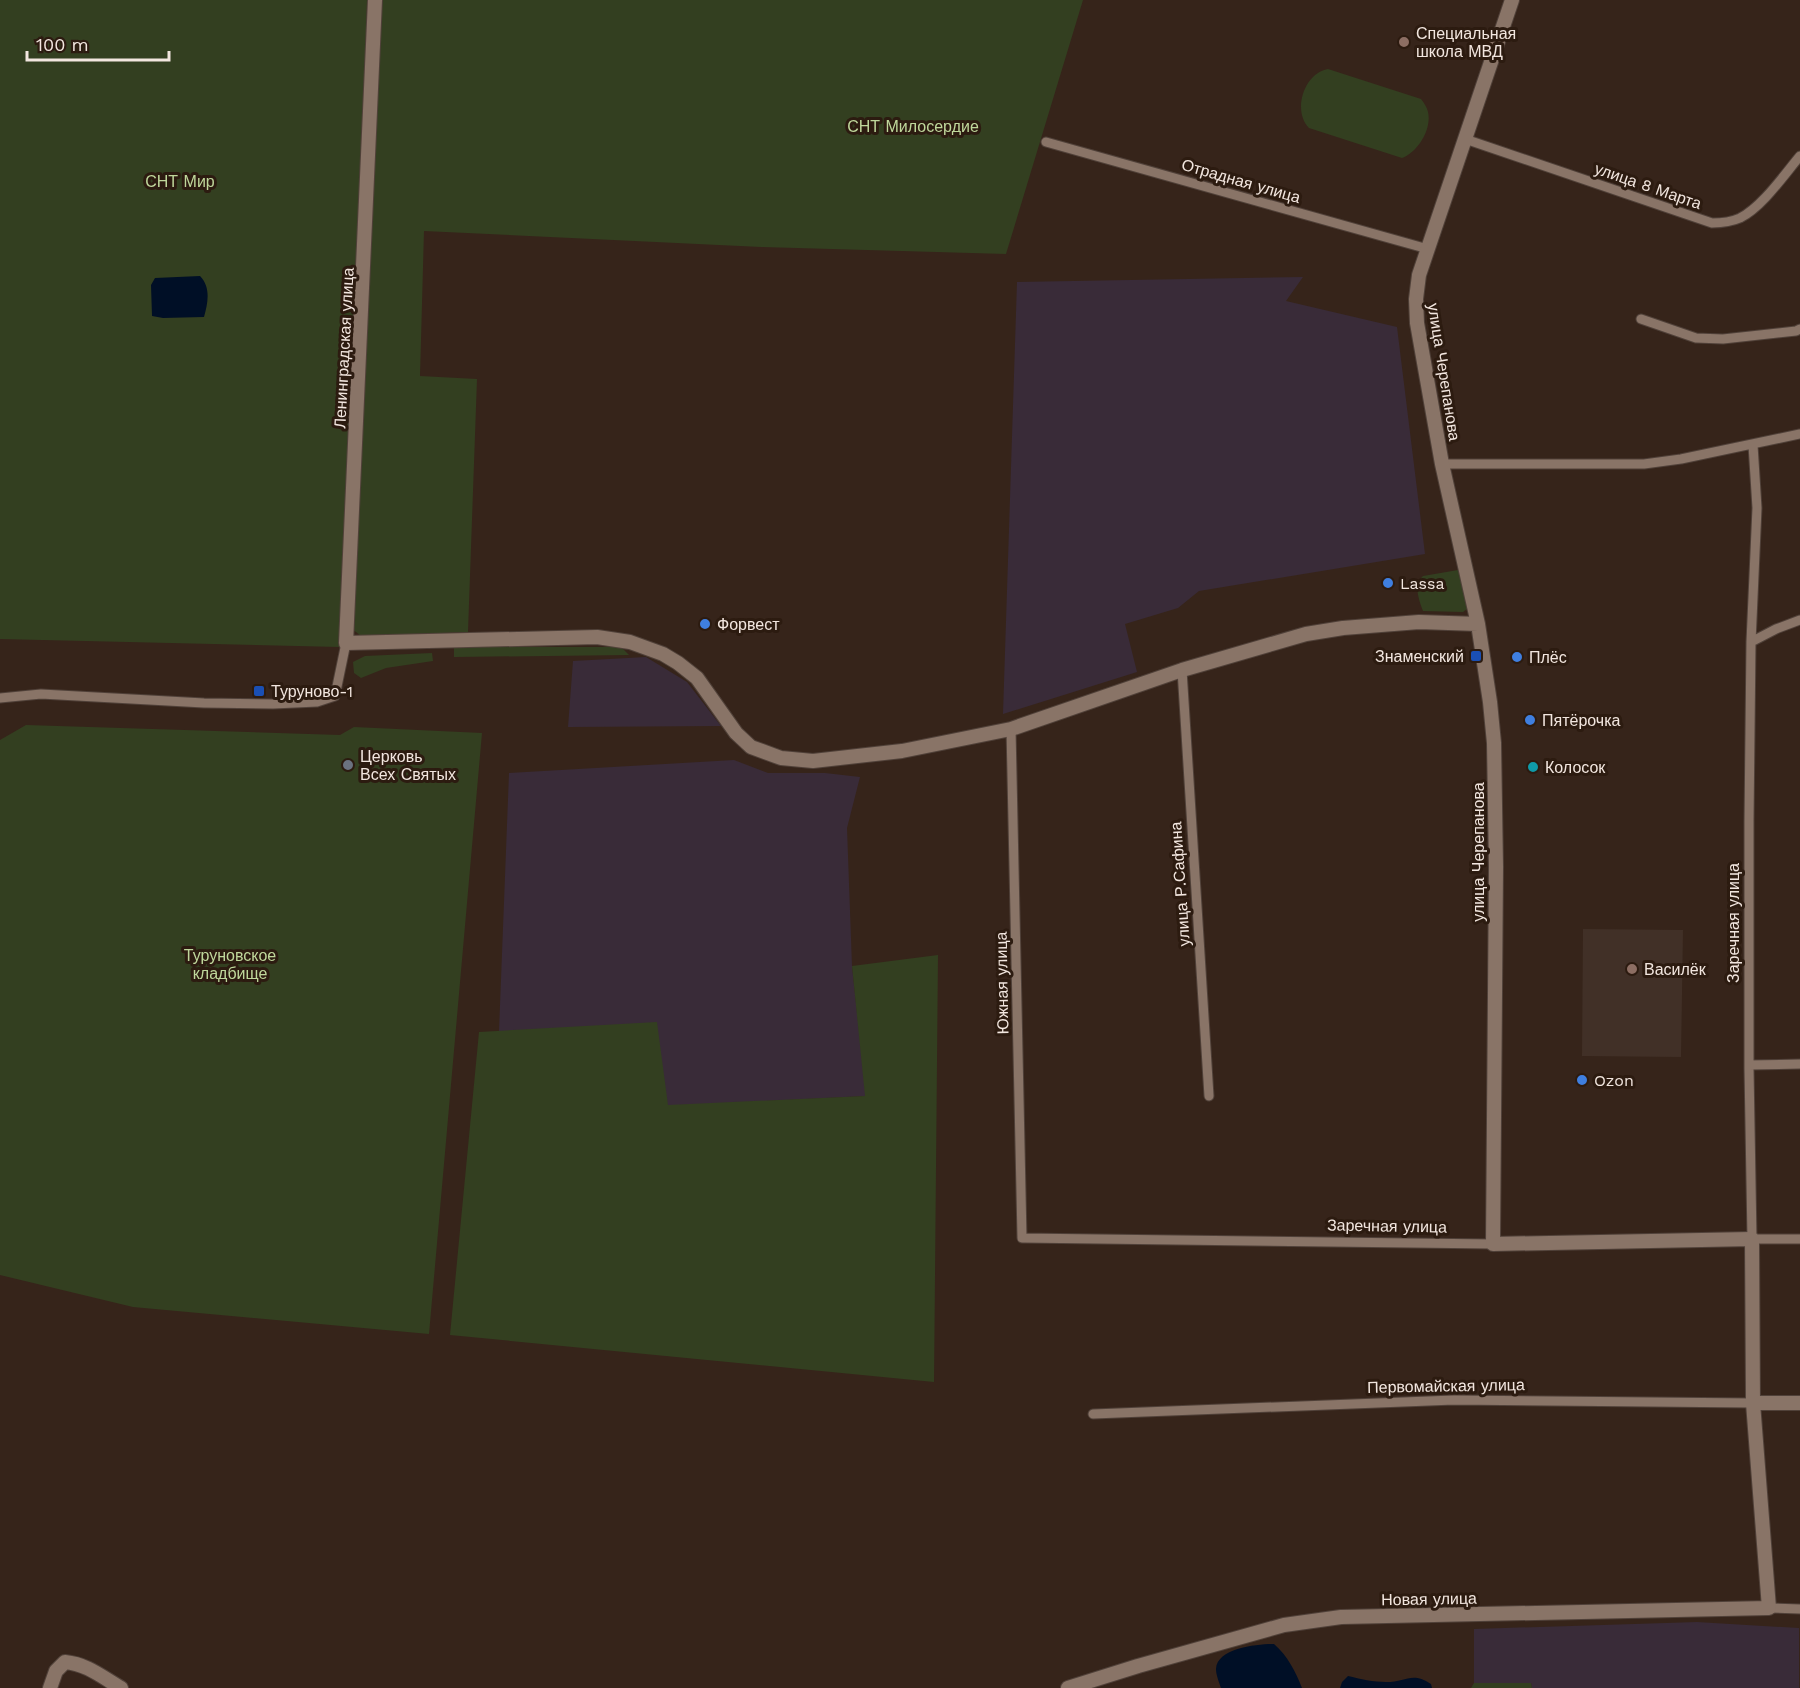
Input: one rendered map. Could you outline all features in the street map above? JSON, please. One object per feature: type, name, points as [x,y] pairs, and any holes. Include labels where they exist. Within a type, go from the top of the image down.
[{"type":"street","name":"Ленинградская улица","points":[[0,698],[41,694],[204,703],[273,704],[317,702],[335,696],[346,643],[375,0]]},
{"type":"street","name":"улица Черепанова","points":[[1493,1244],[1496,867],[1494,743],[1478,624],[1442,464],[1416,311],[1416,287],[1512,0]]},
{"type":"street","name":"улица 8 Марта","points":[[1465,139],[1712,224],[1742,217],[1758,204],[1800,156]]},
{"type":"street","name":"Отрадная улица","points":[[1046,142],[1428,249]]},
{"type":"street","points":[[1641,319],[1696,338],[1723,339],[1800,329]]},
{"type":"street","name":"улица Черепанова","points":[[1442,464],[1644,464],[1754,445],[1800,434]]},
{"type":"street","name":"Заречная улица","points":[[1754,445],[1757,508],[1751,642],[1749,1065],[1753,1403],[1769,1608]]},
{"type":"street","points":[[1751,642],[1776,628],[1800,620]]},
{"type":"street","points":[[346,643],[597,637],[630,642],[663,654],[697,678],[736,733],[751,747],[781,758],[813,760],[902,751],[1011,729],[1182,670],[1286,639],[1343,628],[1419,622],[1478,624]]},
{"type":"street","name":"улица Р.Сафина","points":[[1182,670],[1209,1096]]},
{"type":"street","name":"Южная улица","points":[[1011,729],[1022,1238]]},
{"type":"street","points":[[1749,1065],[1800,1064]]},
{"type":"street","name":"Заречная улица","points":[[1022,1238],[1493,1244],[1800,1239]]},
{"type":"street","name":"Первомайская улица","points":[[1093,1414],[1454,1400],[1800,1403]]},
{"type":"street","name":"Новая улица","points":[[1068,1688],[1138,1665],[1284,1625],[1341,1617],[1800,1609]]},
{"type":"street","points":[[50,1688],[56,1671],[65,1662],[77,1663],[86,1667],[121,1688]]},
{"type":"shaded area","points":[[1303,277],[1286,301],[1397,327],[1425,554],[1199,591],[1178,608],[1125,624],[1137,672],[1003,714],[1017,282]]},
{"type":"shaded area","points":[[646,657],[687,682],[721,726],[568,727],[573,661]]},
{"type":"shaded area","points":[[734,760],[768,773],[825,773],[860,777],[847,828],[852,966],[866,1096],[668,1106],[499,1031],[509,773]]},
{"type":"shaded area","name":"Василёк","points":[[1583,929],[1683,930],[1681,1057],[1582,1056]]},
{"type":"shaded area","points":[[1697,1622],[1799,1628],[1799,1688],[1532,1688],[1531,1683],[1474,1683],[1474,1629]]},
{"type":"green space","name":"СНТ Мир","points":[[0,0],[367,0],[360,232],[340,647],[0,639]]},
{"type":"green space","name":"СНТ Милосердие","points":[[381,0],[1083,0],[1006,254],[761,247],[424,231],[420,376],[477,379],[468,632],[361,636],[351,628]]},
{"type":"green space","points":[[1328,69],[1421,99],[1427,108],[1428,126],[1413,151],[1402,158],[1309,128],[1301,112],[1303,94],[1313,78]]},
{"type":"green space","points":[[1458,570],[1462,572],[1469,605],[1467,609],[1463,612],[1423,611],[1418,584],[1423,576]]},
{"type":"green space","points":[[454,647],[621,647],[629,655],[454,657]]},
{"type":"green space","points":[[432,653],[433,661],[386,668],[361,678],[354,673],[353,662],[365,656]]},
{"type":"green space","name":"Туруновское кладбище","points":[[26,725],[340,735],[354,727],[482,733],[429,1334],[133,1307],[0,1275],[0,740]]},
{"type":"green space","points":[[938,955],[934,1382],[450,1335],[479,1032],[657,1022],[668,1105],[865,1096],[852,966]]},
{"type":"green space","points":[[1474,1683],[1531,1683],[1532,1688],[1471,1688]]},
{"type":"water","points":[[200,276],[207,290],[204,317],[152,316],[151,285],[155,278]]},
{"type":"water","points":[[1274,1644],[1291,1664],[1302,1688],[1221,1688],[1216,1669],[1223,1656],[1239,1649]]},
{"type":"water","points":[[1348,1676],[1381,1682],[1419,1678],[1431,1684],[1432,1688],[1340,1688]]},
{"type":"place","name":"Специальная школа МВД","points":[[1404,42]]},
{"type":"place","name":"Lassa","points":[[1388,583]]},
{"type":"place","name":"Форвест","points":[[705,624]]},
{"type":"place","name":"Знаменский","points":[[1476,656]]},
{"type":"place","name":"Плёс","points":[[1517,657]]},
{"type":"place","name":"Туруново-1","points":[[259,691]]},
{"type":"place","name":"Пятёрочка","points":[[1530,720]]},
{"type":"place","name":"Церковь Всех Святых","points":[[348,765]]},
{"type":"place","name":"Колосок","points":[[1533,767]]},
{"type":"place","name":"Василёк","points":[[1632,969]]},
{"type":"place","name":"Ozon","points":[[1582,1080]]}]
